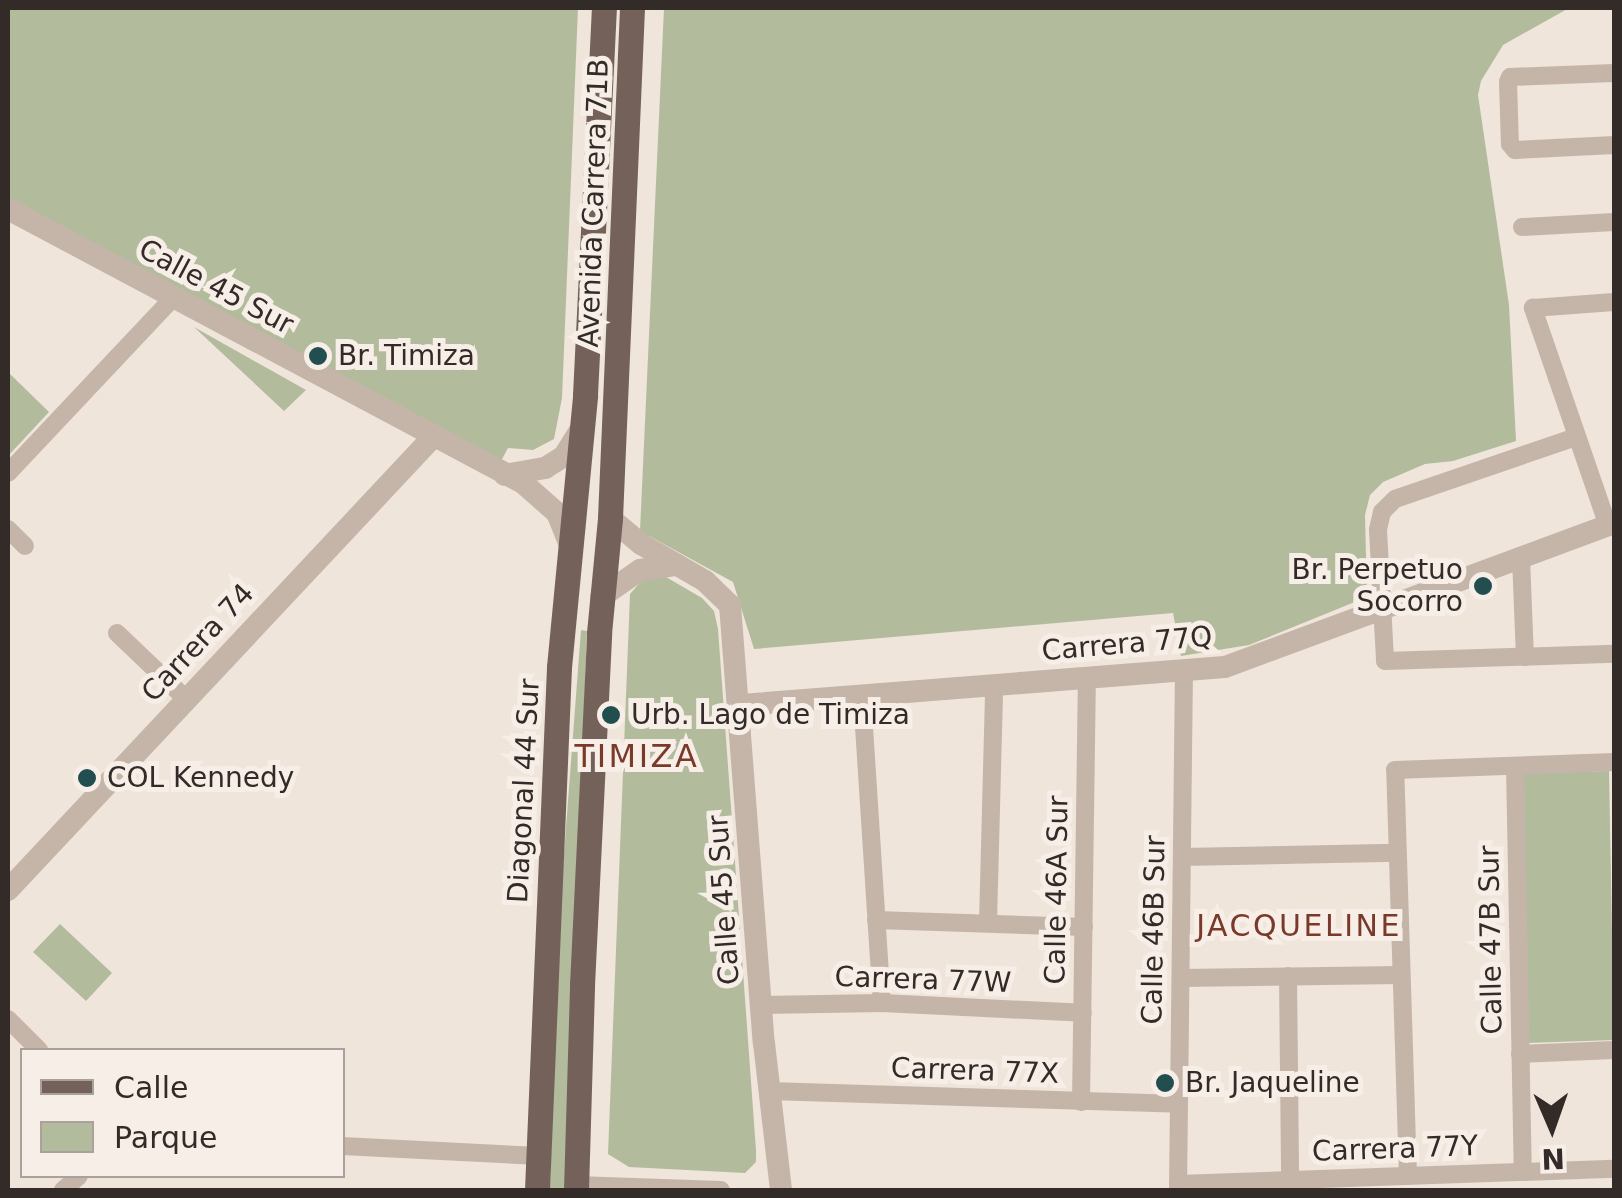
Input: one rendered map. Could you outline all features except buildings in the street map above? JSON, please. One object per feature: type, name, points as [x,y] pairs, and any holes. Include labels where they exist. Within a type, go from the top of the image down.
[{"type":"main road","name":"Avenida Carrera 71B","points":[[585,395],[604,8]]},
{"type":"main road","name":"Avenida Carrera 71B","points":[[610,518],[632,8]]},
{"type":"main road","name":"Diagonal 44 Sur","points":[[538,1190],[558,686],[585,395]]},
{"type":"main road","points":[[576,1188],[601,597],[610,518]]},
{"type":"street","points":[[1614,73],[1510,77],[1510,144],[1515,150],[1614,144]]},
{"type":"street","name":"Calle 45 Sur","points":[[8,209],[542,496],[564,523],[570,546]]},
{"type":"street","points":[[1522,227],[1614,222]]},
{"type":"street","points":[[8,472],[172,298]]},
{"type":"street","points":[[1611,524],[1576,436],[1533,308],[1614,302]]},
{"type":"street","points":[[502,475],[545,468],[577,442],[582,424]]},
{"type":"street","points":[[1576,436],[1395,499],[1382,512],[1378,530],[1385,661],[1614,654]]},
{"type":"street","name":"Carrera 74","points":[[8,890],[433,438]]},
{"type":"street","points":[[610,518],[677,565]]},
{"type":"street","name":"Carrera 77Q","points":[[741,705],[1238,664],[1611,524]]},
{"type":"street","points":[[8,529],[25,546]]},
{"type":"street","points":[[1521,558],[1524,657]]},
{"type":"street","points":[[601,597],[640,570],[677,565]]},
{"type":"street","name":"Calle 45 Sur","points":[[677,565],[721,592],[730,605],[769,1091],[781,1190]]},
{"type":"street","points":[[117,633],[186,700]]},
{"type":"street","name":"Calle 46B Sur","points":[[1178,1187],[1184,671]]},
{"type":"street","name":"Calle 46A Sur","points":[[1081,1102],[1088,678]]},
{"type":"street","points":[[988,924],[994,686]]},
{"type":"street","points":[[862,696],[882,1004]]},
{"type":"street","points":[[1408,1176],[1394,770],[1614,762]]},
{"type":"street","name":"Calle 47B Sur","points":[[1511,1179],[1520,1054],[1515,766]]},
{"type":"street","points":[[1182,858],[1397,853]]},
{"type":"street","points":[[876,920],[1084,927]]},
{"type":"street","points":[[1180,978],[1401,974]]},
{"type":"street","points":[[1288,976],[1290,1180]]},
{"type":"street","name":"Carrera 77W","points":[[762,1005],[882,1004],[1082,1014]]},
{"type":"street","points":[[8,1019],[37,1048]]},
{"type":"street","points":[[1520,1054],[1614,1050]]},
{"type":"street","name":"Carrera 77X","points":[[769,1091],[1179,1104]]},
{"type":"street","points":[[345,1146],[539,1156]]},
{"type":"street","name":"Carrera 77Y","points":[[1178,1187],[1408,1176],[1468,1182],[1614,1169]]},
{"type":"street","points":[[576,1188],[721,1190]]},
{"type":"green space","points":[[8,8],[578,8],[562,398],[554,439],[533,450],[508,448],[500,463],[8,201]]},
{"type":"green space","points":[[664,8],[1569,8],[1503,45],[1481,81],[1478,95],[1509,305],[1516,441],[1453,461],[1425,464],[1383,482],[1370,495],[1365,515],[1367,597],[1249,645],[1181,656],[1173,613],[754,649],[733,582],[640,531]]},
{"type":"green space","points":[[194,327],[306,390],[284,411]]},
{"type":"green space","points":[[8,372],[49,412],[8,456]]},
{"type":"green space","points":[[645,577],[666,577],[702,598],[714,611],[718,629],[756,1150],[756,1162],[745,1173],[629,1167],[608,1154],[630,594]]},
{"type":"green space","points":[[581,630],[587,631],[566,1190],[550,1190],[555,972]]},
{"type":"green space","points":[[1609,771],[1614,1040],[1527,1043],[1520,773]]},
{"type":"green space","points":[[60,924],[112,973],[86,1001],[33,952]]},
{"type":"place","name":"Br. Timiza","points":[[318,356]]},
{"type":"place","name":"Br. Perpetuo Socorro","points":[[1483,586]]},
{"type":"place","name":"Urb. Lago de Timiza","points":[[611,715]]},
{"type":"place","name":"COL Kennedy","points":[[87,778]]},
{"type":"place","name":"Br. Jaqueline","points":[[1165,1083]]},
{"type":"district","name":"TIMIZA","points":[[637,756]]},
{"type":"district","name":"JACQUELINE","points":[[1299,926]]}]
